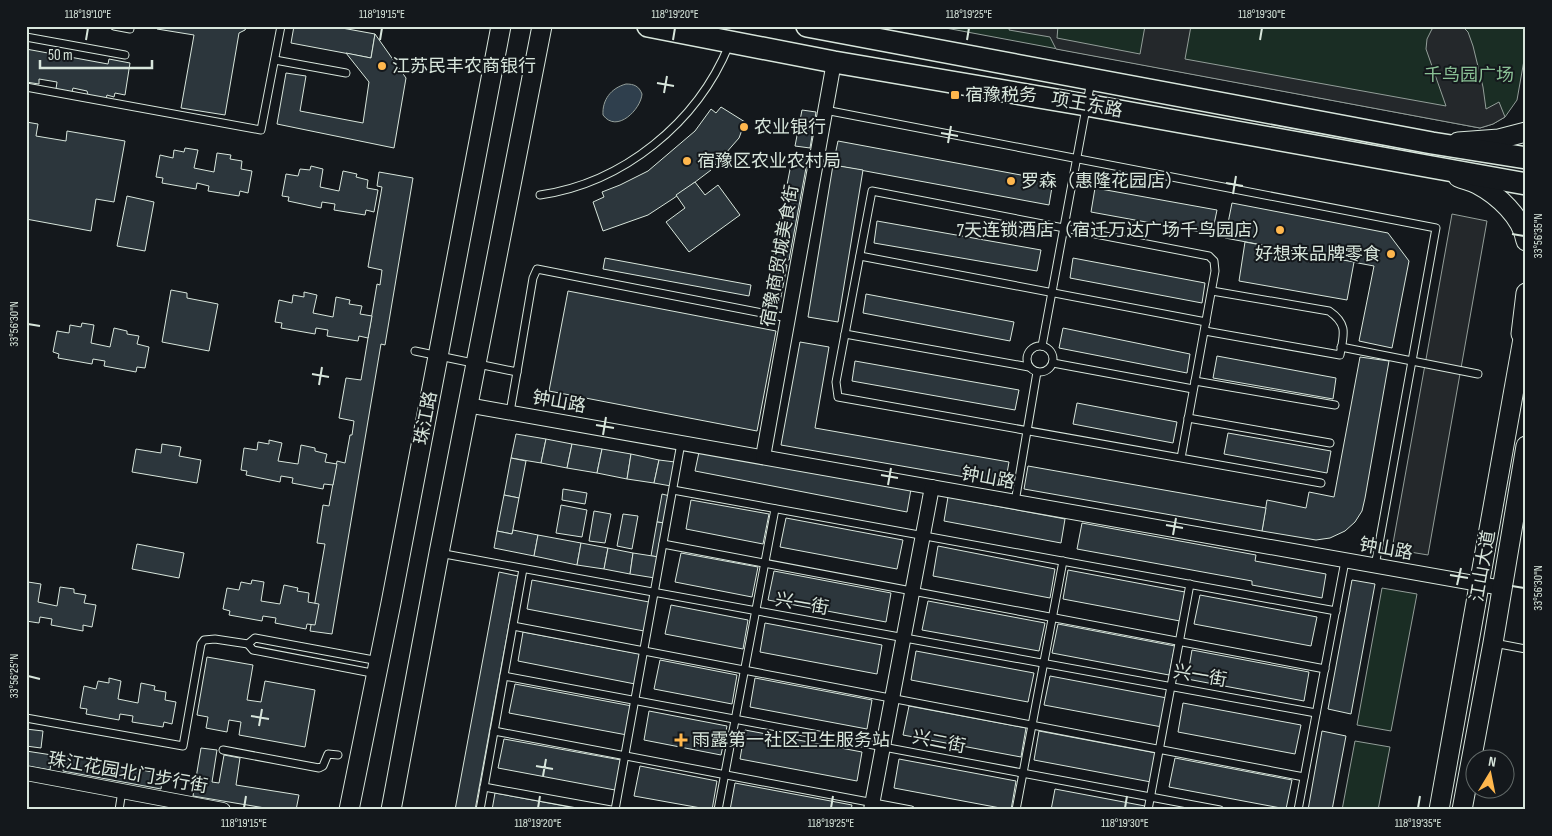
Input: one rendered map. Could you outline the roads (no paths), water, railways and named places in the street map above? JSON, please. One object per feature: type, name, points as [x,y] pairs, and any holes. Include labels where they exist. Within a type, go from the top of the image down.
[{"type":"main road","name":"项王东路","points":[[648,26],[834,62],[1526,184]]},
{"type":"main road","name":"项王东路","points":[[807,26],[866,32],[1091,79],[1432,144],[1526,158]]},
{"type":"street","name":"珠江路","points":[[349,810],[501,26]]},
{"type":"street","points":[[391,810],[467,404],[542,26]]},
{"type":"street","name":"宿豫商贸城美食街","points":[[763,457],[834,62]]},
{"type":"street","points":[[1432,144],[1499,139],[1526,132]]},
{"type":"street","points":[[1427,166],[1478,185],[1499,200],[1516,218],[1525,234],[1526,241]]},
{"type":"street","points":[[1518,370],[1526,293]]},
{"type":"street","name":"江山大道","points":[[1439,810],[1526,322]]},
{"type":"street","name":"钟山路","points":[[467,404],[1502,588]]},
{"type":"street","name":"江山大道","points":[[1462,810],[1493,643],[1526,446]]},
{"type":"street","points":[[872,806],[932,487]]},
{"type":"street","name":"珠江花园北门步行街","points":[[26,774],[223,810]]},
{"type":"lane","points":[[114,26],[130,29]]},
{"type":"lane","points":[[26,87],[261,130],[281,26]]},
{"type":"lane","points":[[26,37],[125,55]]},
{"type":"lane","points":[[540,195],[577,187],[601,178],[642,154],[658,142],[689,111],[708,86],[724,57],[730,41]]},
{"type":"lane","points":[[275,60],[346,73]]},
{"type":"lane","points":[[1042,346],[1091,79]]},
{"type":"lane","points":[[825,110],[1436,228],[1375,566]]},
{"type":"lane","points":[[1181,458],[1212,291],[1215,266],[1214,261],[1209,256],[872,191],[836,382],[838,397],[1181,458],[1321,482]]},
{"type":"lane","points":[[860,256],[1206,322]]},
{"type":"lane","points":[[510,412],[533,278],[538,269],[788,318]]},
{"type":"lane","points":[[1205,331],[1340,354],[1344,335],[1342,323],[1338,317],[1329,311],[1212,291]]},
{"type":"lane","points":[[845,334],[1028,367],[1038,372],[1048,370],[1053,363],[1052,354],[1042,346],[1033,348],[1027,354],[1028,367]]},
{"type":"lane","points":[[1341,347],[1478,374]]},
{"type":"lane","points":[[415,351],[517,372]]},
{"type":"lane","points":[[1053,363],[1335,405]]},
{"type":"lane","points":[[1015,502],[1038,372]]},
{"type":"lane","points":[[1188,418],[1330,442]]},
{"type":"lane","points":[[484,786],[613,810],[625,756],[681,442]]},
{"type":"lane","points":[[673,490],[1336,611]]},
{"type":"lane","points":[[718,810],[775,509]]},
{"type":"lane","points":[[663,544],[1325,669]]},
{"type":"lane","name":"兴一街","points":[[439,553],[1316,713]]},
{"type":"lane","points":[[1016,810],[1063,561]]},
{"type":"lane","points":[[1298,810],[1345,561]]},
{"type":"lane","points":[[480,810],[523,568]]},
{"type":"lane","points":[[1148,810],[1190,584]]},
{"type":"lane","points":[[513,626],[1304,776]]},
{"type":"lane","points":[[248,644],[255,638],[378,668]]},
{"type":"lane","points":[[26,718],[183,746],[204,640],[215,639],[248,644],[253,650],[378,668]]},
{"type":"lane","points":[[1493,643],[1526,649]]},
{"type":"lane","name":"兴二街","points":[[504,676],[1220,810]]},
{"type":"lane","points":[[494,731],[725,775],[872,806],[911,810]]},
{"type":"lane","points":[[223,750],[319,768],[323,766],[328,754],[338,755]]},
{"type":"lane","points":[[118,810],[122,791]]},
{"type":"water","points":[[626,84],[638,87],[642,94],[641,100],[633,112],[621,121],[609,120],[603,115],[604,104],[616,88]]},
{"type":"place","name":"江苏民丰农商银行","points":[[382,66]]},
{"type":"place","name":"宿豫税务","points":[[955,95]]},
{"type":"place","name":"农业银行","points":[[744,127]]},
{"type":"place","name":"宿豫区农业农村局","points":[[687,161]]},
{"type":"place","name":"罗森（惠隆花园店）","points":[[1011,181]]},
{"type":"place","name":"7天连锁酒店（宿迁万达广场千鸟园店）","points":[[1280,230]]},
{"type":"place","name":"好想来品牌零食","points":[[1391,254]]},
{"type":"place","name":"雨露第一社区卫生服务站","points":[[681,740]]},
{"type":"park label","name":"千鸟园广场","points":[[1469,75]]}]
